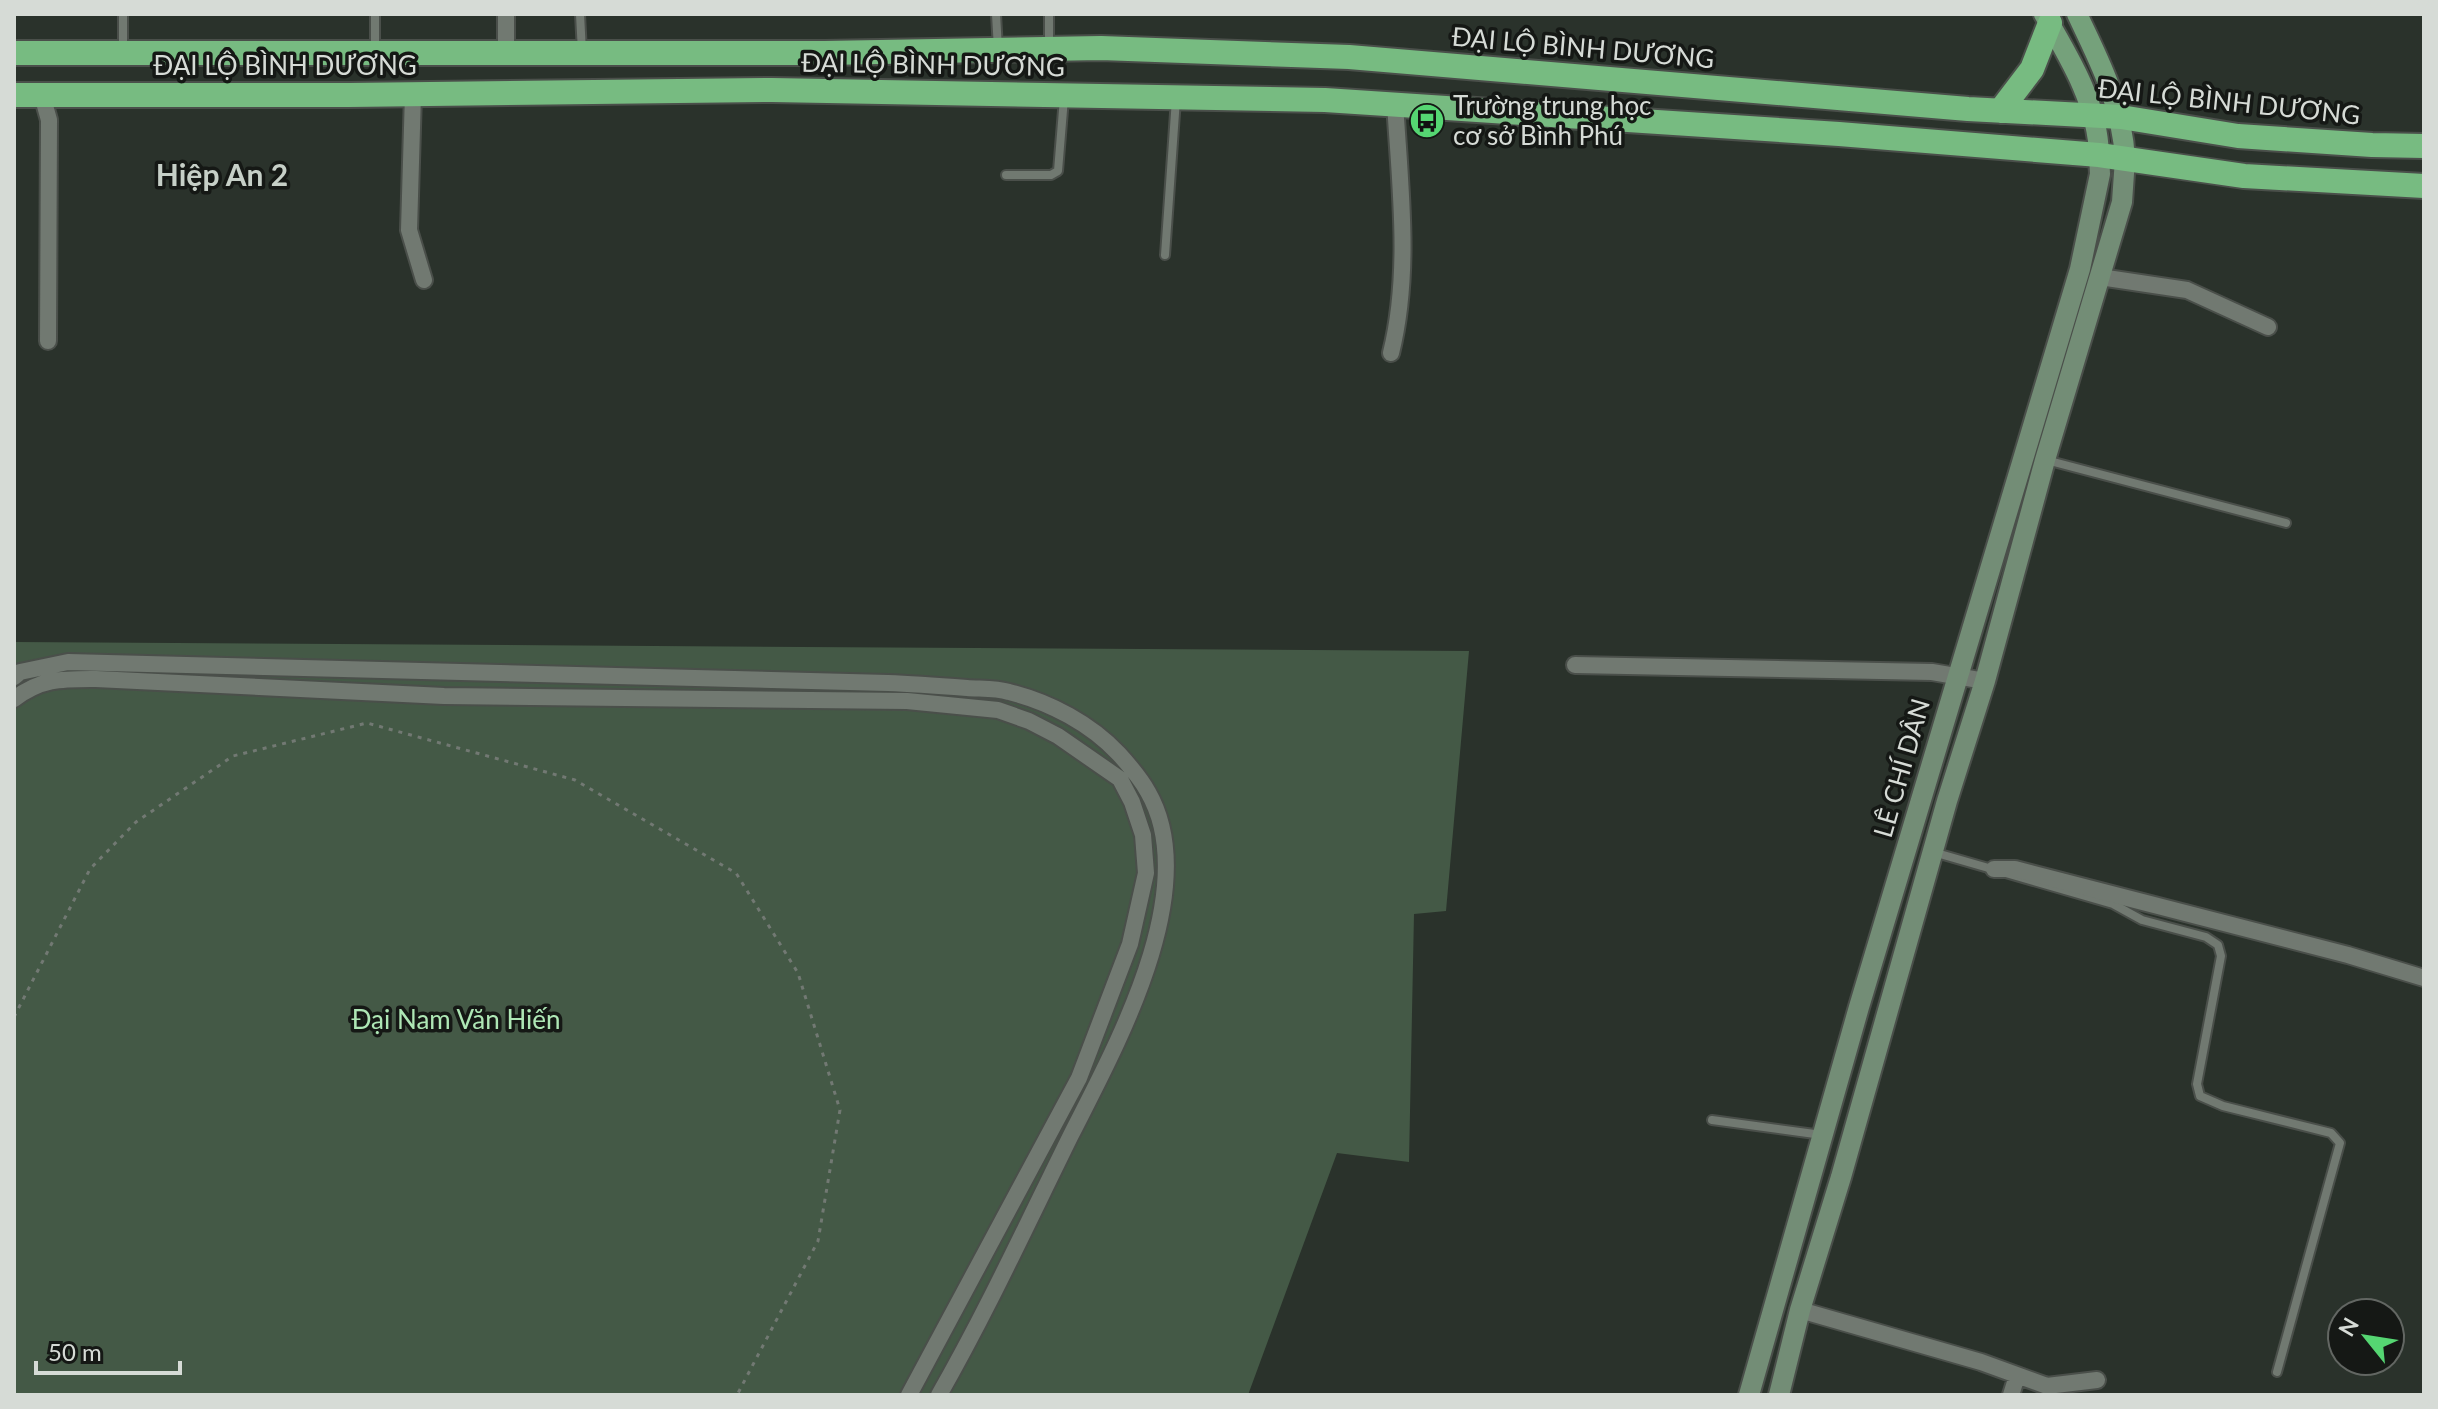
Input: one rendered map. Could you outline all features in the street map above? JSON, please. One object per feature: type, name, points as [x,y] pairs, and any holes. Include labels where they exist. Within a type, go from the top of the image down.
[{"type":"highway","points":[[2000,111],[2032,69],[2047,18]]},
{"type":"highway","name":"ĐẠI LỘ BÌNH DƯƠNG","points":[[14,53],[582,53],[1101,48],[1349,57],[2000,111],[2121,117],[2238,136],[2424,146]]},
{"type":"highway","points":[[1491,110],[1493,69]]},
{"type":"highway","name":"ĐẠI LỘ BÌNH DƯƠNG","points":[[14,95],[772,90],[1395,103],[2099,155],[2244,176],[2424,186]]},
{"type":"main road","points":[[2077,14],[2105,71],[2121,117],[2125,159]]},
{"type":"main road","points":[[2047,18],[2078,76],[2093,116],[2099,155]]},
{"type":"main road","name":"LÊ CHÍ DÂN","points":[[1749,1395],[1957,675],[2080,269],[2100,174],[2099,155]]},
{"type":"main road","name":"LÊ CHÍ DÂN","points":[[1779,1395],[1800,1310],[2122,202],[2125,159]]},
{"type":"street","points":[[506,14],[506,53]]},
{"type":"street","points":[[413,94],[409,230],[424,280]]},
{"type":"street","points":[[42,95],[49,120],[48,341]]},
{"type":"street","points":[[1391,353],[1401,316],[1403,244],[1395,103]]},
{"type":"street","points":[[2100,277],[2172,286],[2198,293],[2268,327]]},
{"type":"street","points":[[14,677],[41,666],[81,662],[888,683],[1007,691],[1068,715],[1103,737],[1149,793],[1162,829],[1165,860],[1162,907],[1145,976],[1120,1038],[970,1340],[939,1395]]},
{"type":"street","points":[[1575,665],[1691,669],[1805,668],[1957,675],[1985,681]]},
{"type":"street","points":[[14,699],[31,687],[55,679],[96,679],[444,696],[907,701],[998,710],[1029,721],[1058,736],[1120,779],[1143,835],[1146,873],[1130,944],[1079,1078],[909,1395]]},
{"type":"street","points":[[1994,869],[2015,869],[2348,955],[2424,978]]},
{"type":"street","points":[[1800,1310],[1981,1362],[2047,1386],[2097,1380]]},
{"type":"street","points":[[2011,1395],[2017,1376]]},
{"type":"lane","points":[[123,14],[123,53]]},
{"type":"lane","points":[[375,14],[375,53]]},
{"type":"lane","points":[[580,14],[582,53]]},
{"type":"lane","points":[[996,14],[998,50]]},
{"type":"lane","points":[[1049,14],[1049,49]]},
{"type":"lane","points":[[1006,175],[1051,175],[1058,171],[1065,96]]},
{"type":"lane","points":[[1165,255],[1177,98]]},
{"type":"lane","points":[[2045,460],[2286,523]]},
{"type":"lane","points":[[1932,852],[2113,904],[2142,920],[2206,937],[2218,945],[2221,956],[2197,1084],[2200,1096],[2223,1106],[2331,1133],[2340,1143],[2277,1372]]},
{"type":"lane","points":[[1712,1120],[1822,1135]]},
{"type":"path","points":[[14,1017],[90,869],[136,822],[233,756],[367,723],[575,780],[736,873],[798,973],[840,1110],[818,1241],[737,1395]]},
{"type":"green space","name":"Đại Nam Văn Hiến","points":[[14,642],[1469,651],[1446,911],[1414,914],[1409,1162],[1337,1153],[1248,1395],[14,1395]]},
{"type":"place","name":"Trường trung học cơ sở Bình Phú","points":[[1427,121]]},
{"type":"district","name":"Hiệp An 2","points":[[222,176]]}]
